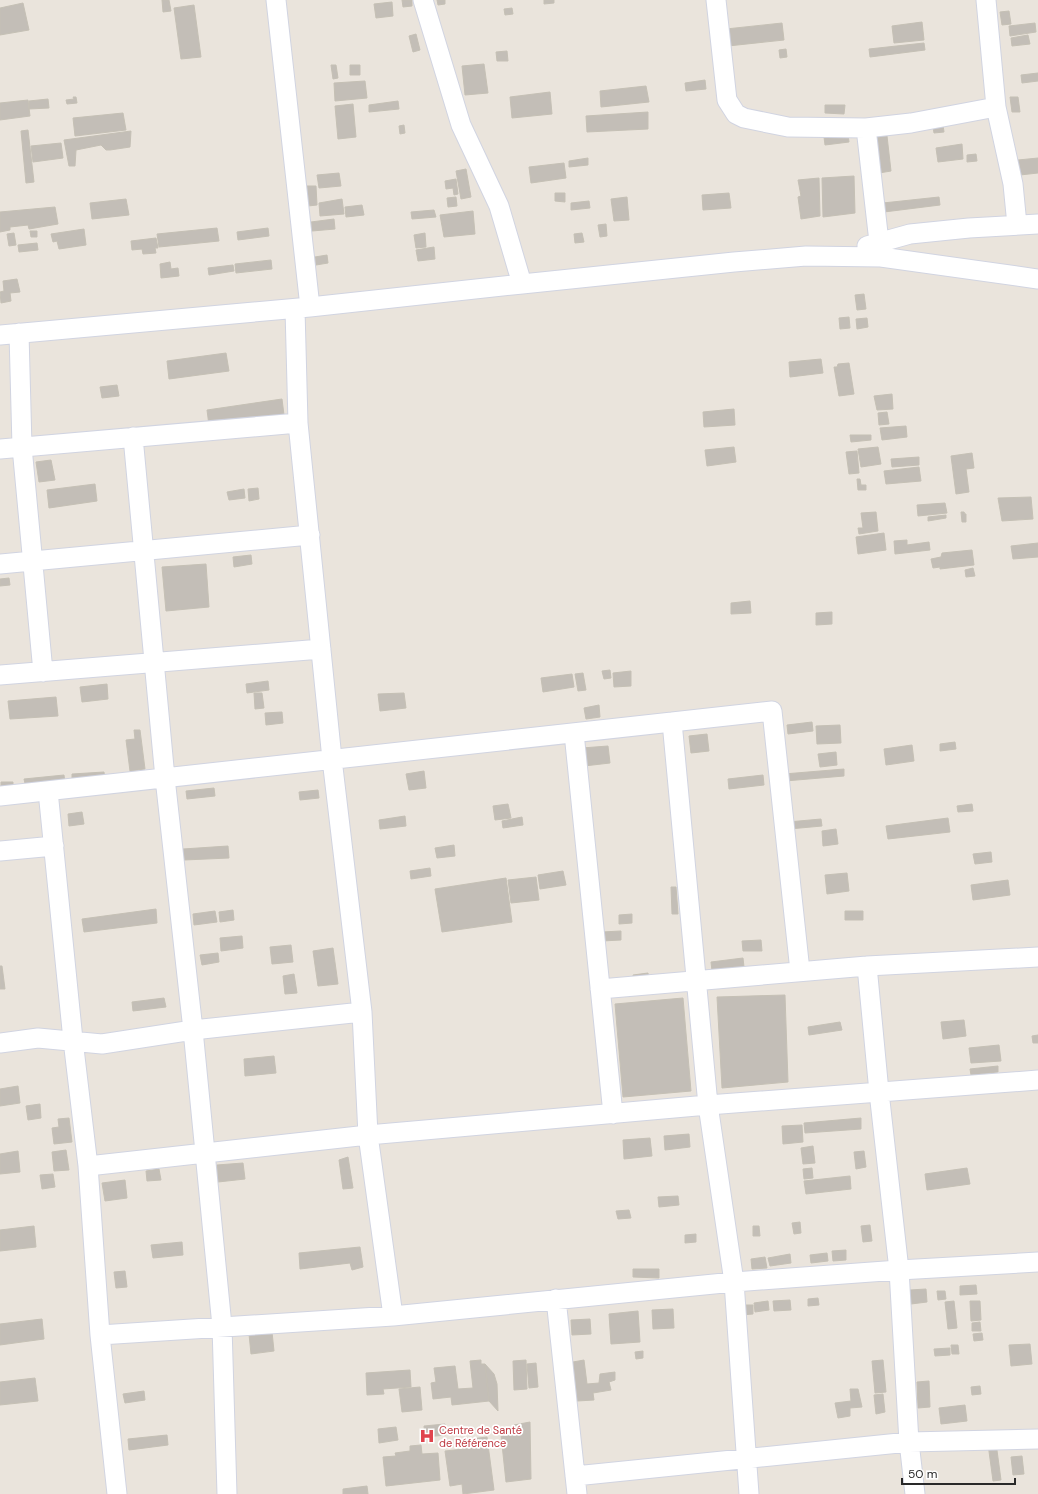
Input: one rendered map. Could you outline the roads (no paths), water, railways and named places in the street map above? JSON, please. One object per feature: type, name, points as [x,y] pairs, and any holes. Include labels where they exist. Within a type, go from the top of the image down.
[{"type":"street","points":[[276,0],[303,308],[298,423],[332,760],[362,1012],[368,1135],[393,1316]]},
{"type":"street","points":[[423,0],[461,125],[499,206],[522,284]]},
{"type":"street","points":[[716,0],[727,100],[736,114],[744,118],[788,127],[866,128],[911,123],[996,107]]},
{"type":"street","points":[[986,0],[996,107],[1013,184],[1017,225]]},
{"type":"street","points":[[866,128],[879,242]]},
{"type":"street","points":[[0,335],[303,308],[734,262],[806,256],[858,248],[910,234],[969,228],[1038,224]]},
{"type":"street","points":[[806,256],[881,257],[1038,279]]},
{"type":"street","points":[[19,333],[22,447],[43,672]]},
{"type":"street","points":[[0,448],[298,423]]},
{"type":"street","points":[[133,437],[165,778],[193,1030],[222,1326],[227,1494]]},
{"type":"street","points":[[0,564],[310,535]]},
{"type":"street","points":[[0,675],[321,648]]},
{"type":"street","points":[[0,796],[772,711],[800,971]]},
{"type":"street","points":[[672,722],[708,1105],[734,1282],[749,1494]]},
{"type":"street","points":[[574,733],[613,1114]]},
{"type":"street","points":[[48,790],[73,1040],[88,1166],[100,1335],[117,1494]]},
{"type":"street","points":[[0,851],[54,846]]},
{"type":"street","points":[[600,989],[867,966],[1038,957]]},
{"type":"street","points":[[867,966],[878,1092],[899,1270],[909,1442],[915,1494]]},
{"type":"street","points":[[0,1043],[38,1038],[73,1040],[102,1044],[193,1030],[362,1012]]},
{"type":"street","points":[[88,1166],[368,1135],[708,1105],[1038,1080]]},
{"type":"street","points":[[100,1335],[393,1316],[734,1282],[1038,1262]]},
{"type":"street","points":[[556,1299],[576,1485],[746,1458],[909,1442],[1038,1439]]},
{"type":"place","name":"Centre de Santé de Référence","points":[[427,1436]]}]
